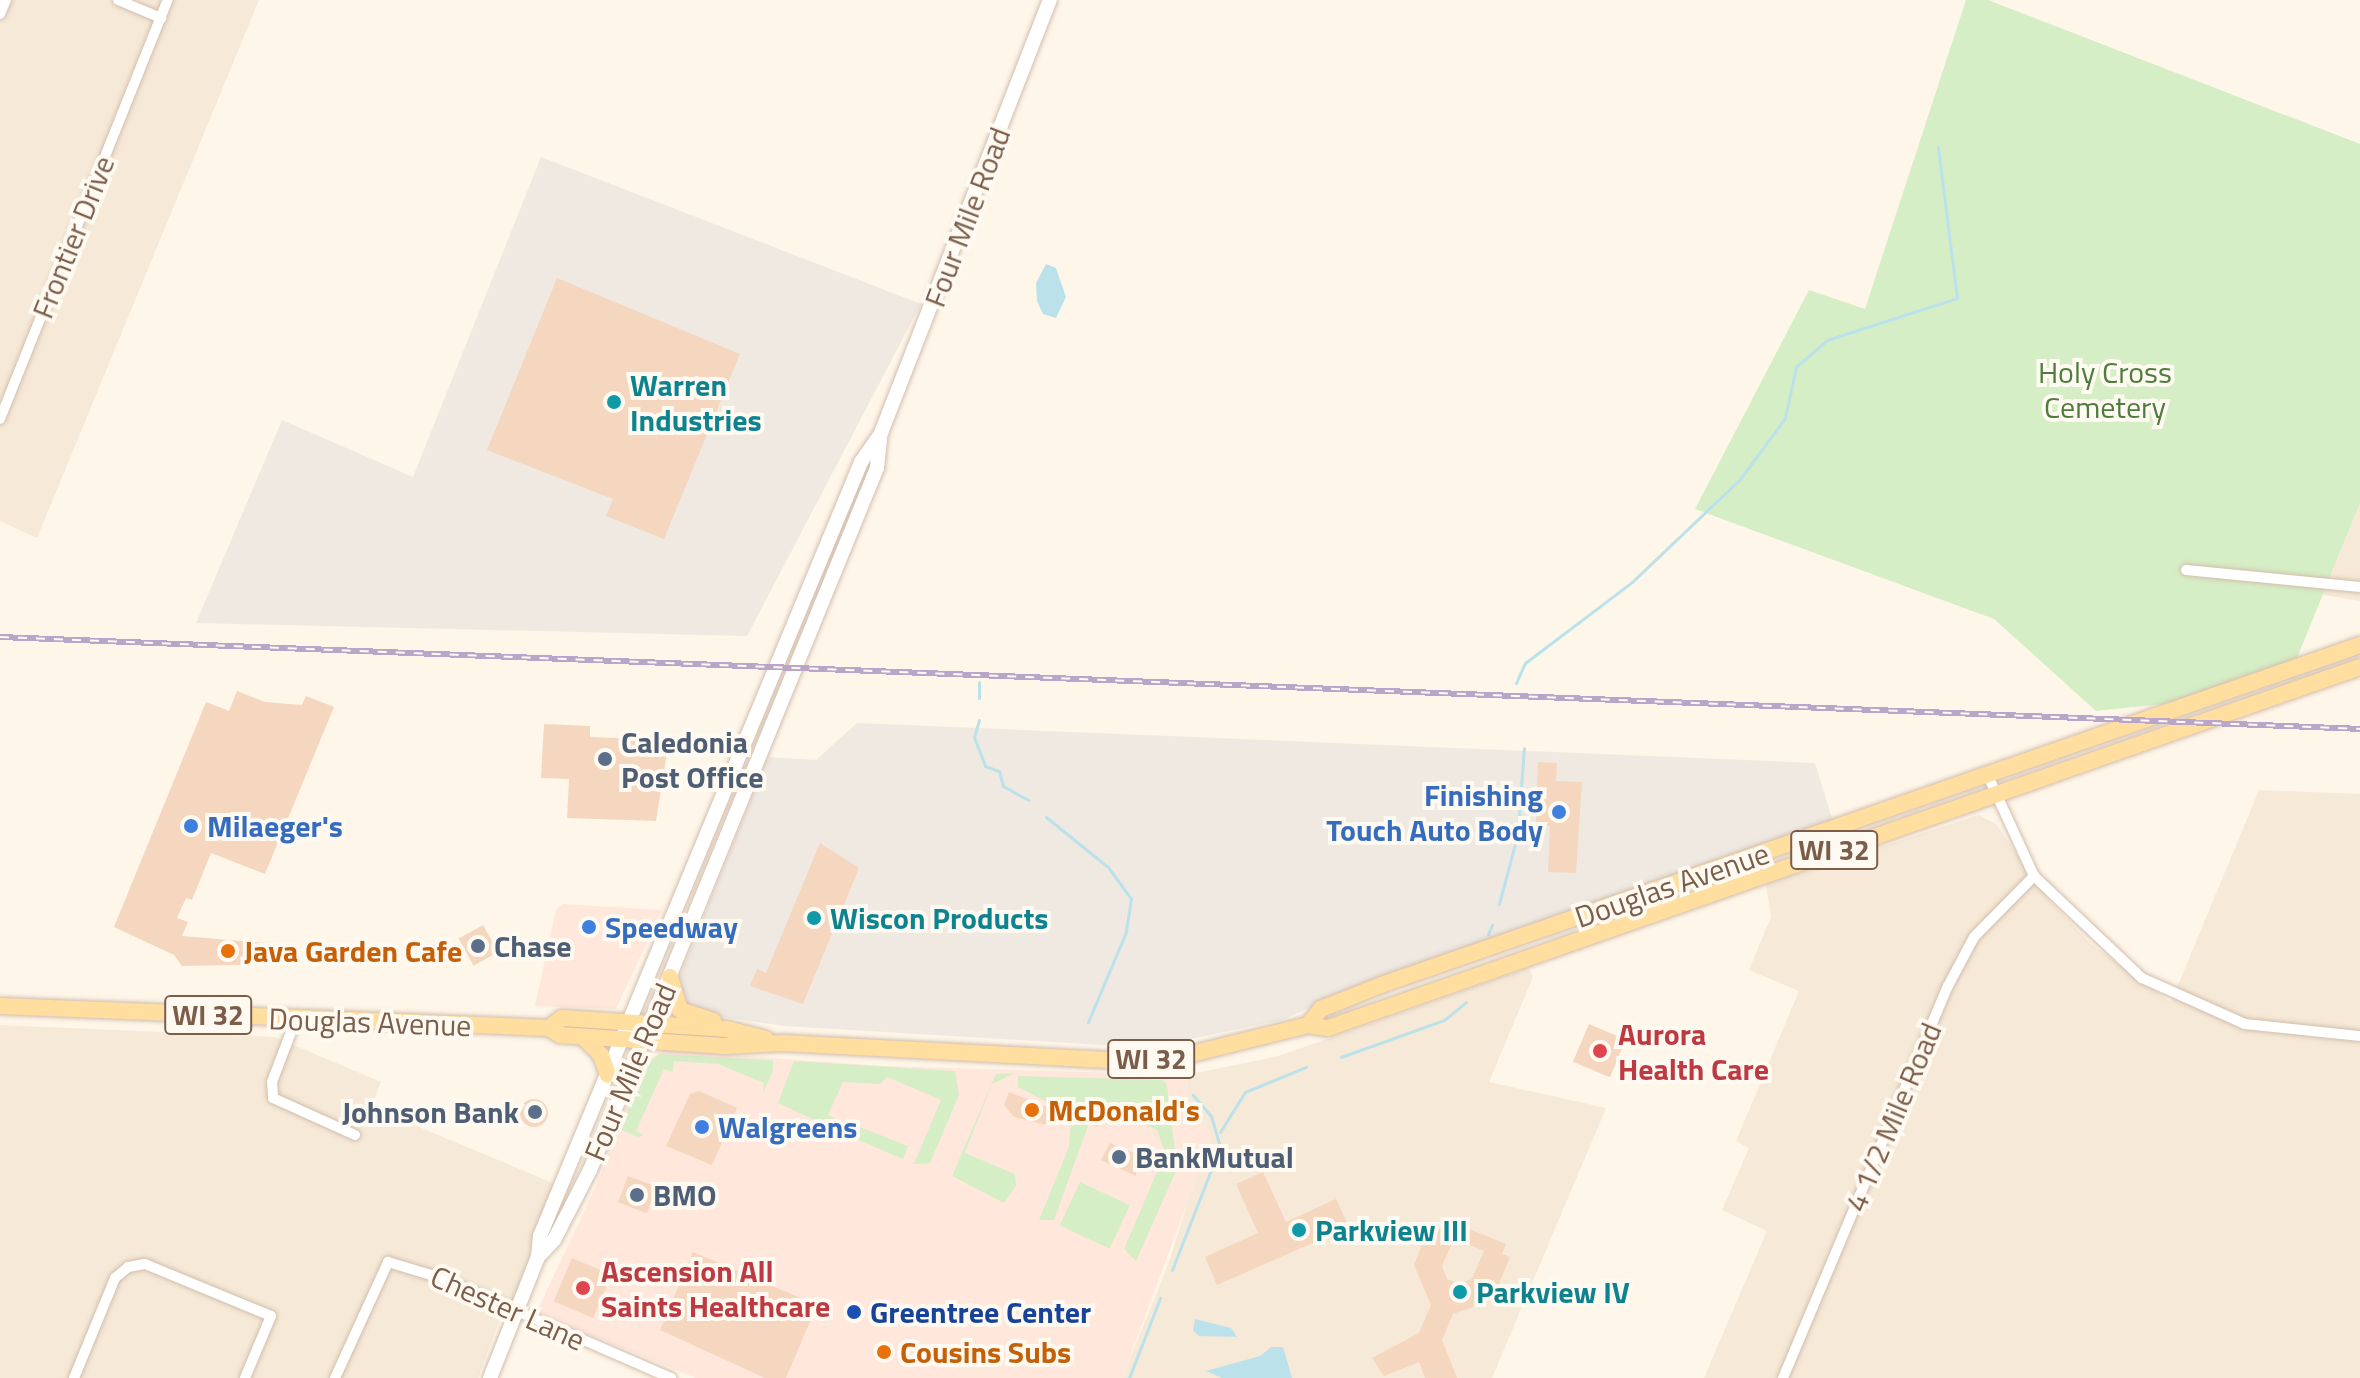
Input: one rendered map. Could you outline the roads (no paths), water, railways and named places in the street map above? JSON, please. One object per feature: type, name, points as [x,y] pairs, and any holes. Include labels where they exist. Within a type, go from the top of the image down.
[{"type":"main road","name":"Douglas Avenue","points":[[1308,1025],[1321,1009],[1381,985],[2360,645]]},
{"type":"main road","name":"Douglas Avenue","points":[[549,1028],[562,1018],[630,1023],[647,1033],[783,1043],[1147,1059],[1222,1050],[1308,1025],[1328,1028],[2360,667]]},
{"type":"main road","points":[[670,977],[680,1010],[710,1018],[719,1029]]},
{"type":"main road","name":"Douglas Avenue","points":[[0,1006],[549,1028],[583,1037],[623,1040],[647,1033],[719,1029],[783,1043]]},
{"type":"main road","points":[[583,1037],[601,1055],[608,1075]]},
{"type":"street","points":[[0,14],[6,0]]},
{"type":"street","points":[[118,0],[161,18],[168,0]]},
{"type":"street","name":"Four Mile Road","points":[[490,1378],[538,1257],[540,1236],[861,462],[881,433],[1050,0]]},
{"type":"street","name":"Frontier Drive","points":[[0,419],[161,18]]},
{"type":"street","name":"Four Mile Road","points":[[538,1257],[554,1240],[590,1170],[877,468],[881,433]]},
{"type":"street","points":[[2186,570],[2360,587]]},
{"type":"street","points":[[1988,776],[2034,876],[2099,944],[2169,994],[2245,1024],[2360,1036]]},
{"type":"street","name":"4 1/2 Mile Road","points":[[1783,1378],[1948,986],[1974,937],[2034,876]]},
{"type":"street","points":[[296,1019],[272,1082],[273,1098],[355,1135]]},
{"type":"street","name":"Chester Lane","points":[[335,1378],[388,1262],[671,1378]]},
{"type":"street","points":[[74,1378],[115,1278],[136,1264],[253,1304],[271,1316],[245,1378]]},
{"type":"water","points":[[1046,264],[1056,268],[1066,297],[1056,318],[1043,314],[1037,301],[1036,283]]},
{"type":"water","points":[[1195,1319],[1231,1328],[1237,1337],[1199,1336],[1193,1331]]},
{"type":"water","points":[[1271,1347],[1283,1347],[1292,1378],[1222,1378],[1206,1371],[1260,1356]]},
{"type":"waterway","points":[[1516,683],[1525,663],[1632,582],[1740,479],[1785,418],[1796,367],[1827,340],[1957,298],[1938,147]]},
{"type":"waterway","points":[[979,682],[979,698]]},
{"type":"waterway","points":[[979,720],[974,737],[985,766],[999,771],[1003,786],[1028,800]]},
{"type":"waterway","points":[[1518,829],[1524,748]]},
{"type":"waterway","points":[[1046,817],[1108,867],[1131,899],[1126,932],[1088,1022]]},
{"type":"waterway","points":[[1499,904],[1516,840]]},
{"type":"waterway","points":[[1488,934],[1492,925]]},
{"type":"waterway","points":[[1341,1057],[1444,1020],[1466,1002]]},
{"type":"waterway","points":[[1220,1132],[1245,1092],[1306,1067]]},
{"type":"waterway","points":[[1172,1270],[1220,1147],[1211,1116],[1193,1095]]},
{"type":"waterway","points":[[1129,1378],[1160,1298]]},
{"type":"railway","points":[[0,637],[2360,729]]},
{"type":"place","name":"Warren Industries","points":[[614,402]]},
{"type":"place","name":"Caledonia Post Office","points":[[605,759]]},
{"type":"place","name":"Finishing Touch Auto Body","points":[[1559,812]]},
{"type":"place","name":"Milaeger's","points":[[191,826]]},
{"type":"place","name":"Wiscon Products","points":[[814,918]]},
{"type":"place","name":"Speedway","points":[[589,927]]},
{"type":"place","name":"Chase","points":[[478,946]]},
{"type":"place","name":"Java Garden Cafe","points":[[228,951]]},
{"type":"place","name":"Aurora Health Care","points":[[1600,1051]]},
{"type":"place","name":"McDonald's","points":[[1032,1110]]},
{"type":"place","name":"Johnson Bank","points":[[535,1112]]},
{"type":"place","name":"Walgreens","points":[[702,1127]]},
{"type":"place","name":"BankMutual","points":[[1119,1157]]},
{"type":"place","name":"BMO","points":[[637,1195]]},
{"type":"place","name":"Parkview III","points":[[1299,1230]]},
{"type":"place","name":"Ascension All Saints Healthcare","points":[[583,1288]]},
{"type":"place","name":"Parkview IV","points":[[1460,1292]]},
{"type":"place","name":"Greentree Center","points":[[854,1312]]},
{"type":"place","name":"Cousins Subs","points":[[884,1352]]},
{"type":"park label","name":"Holy Cross Cemetery","points":[[2105,389]]}]
